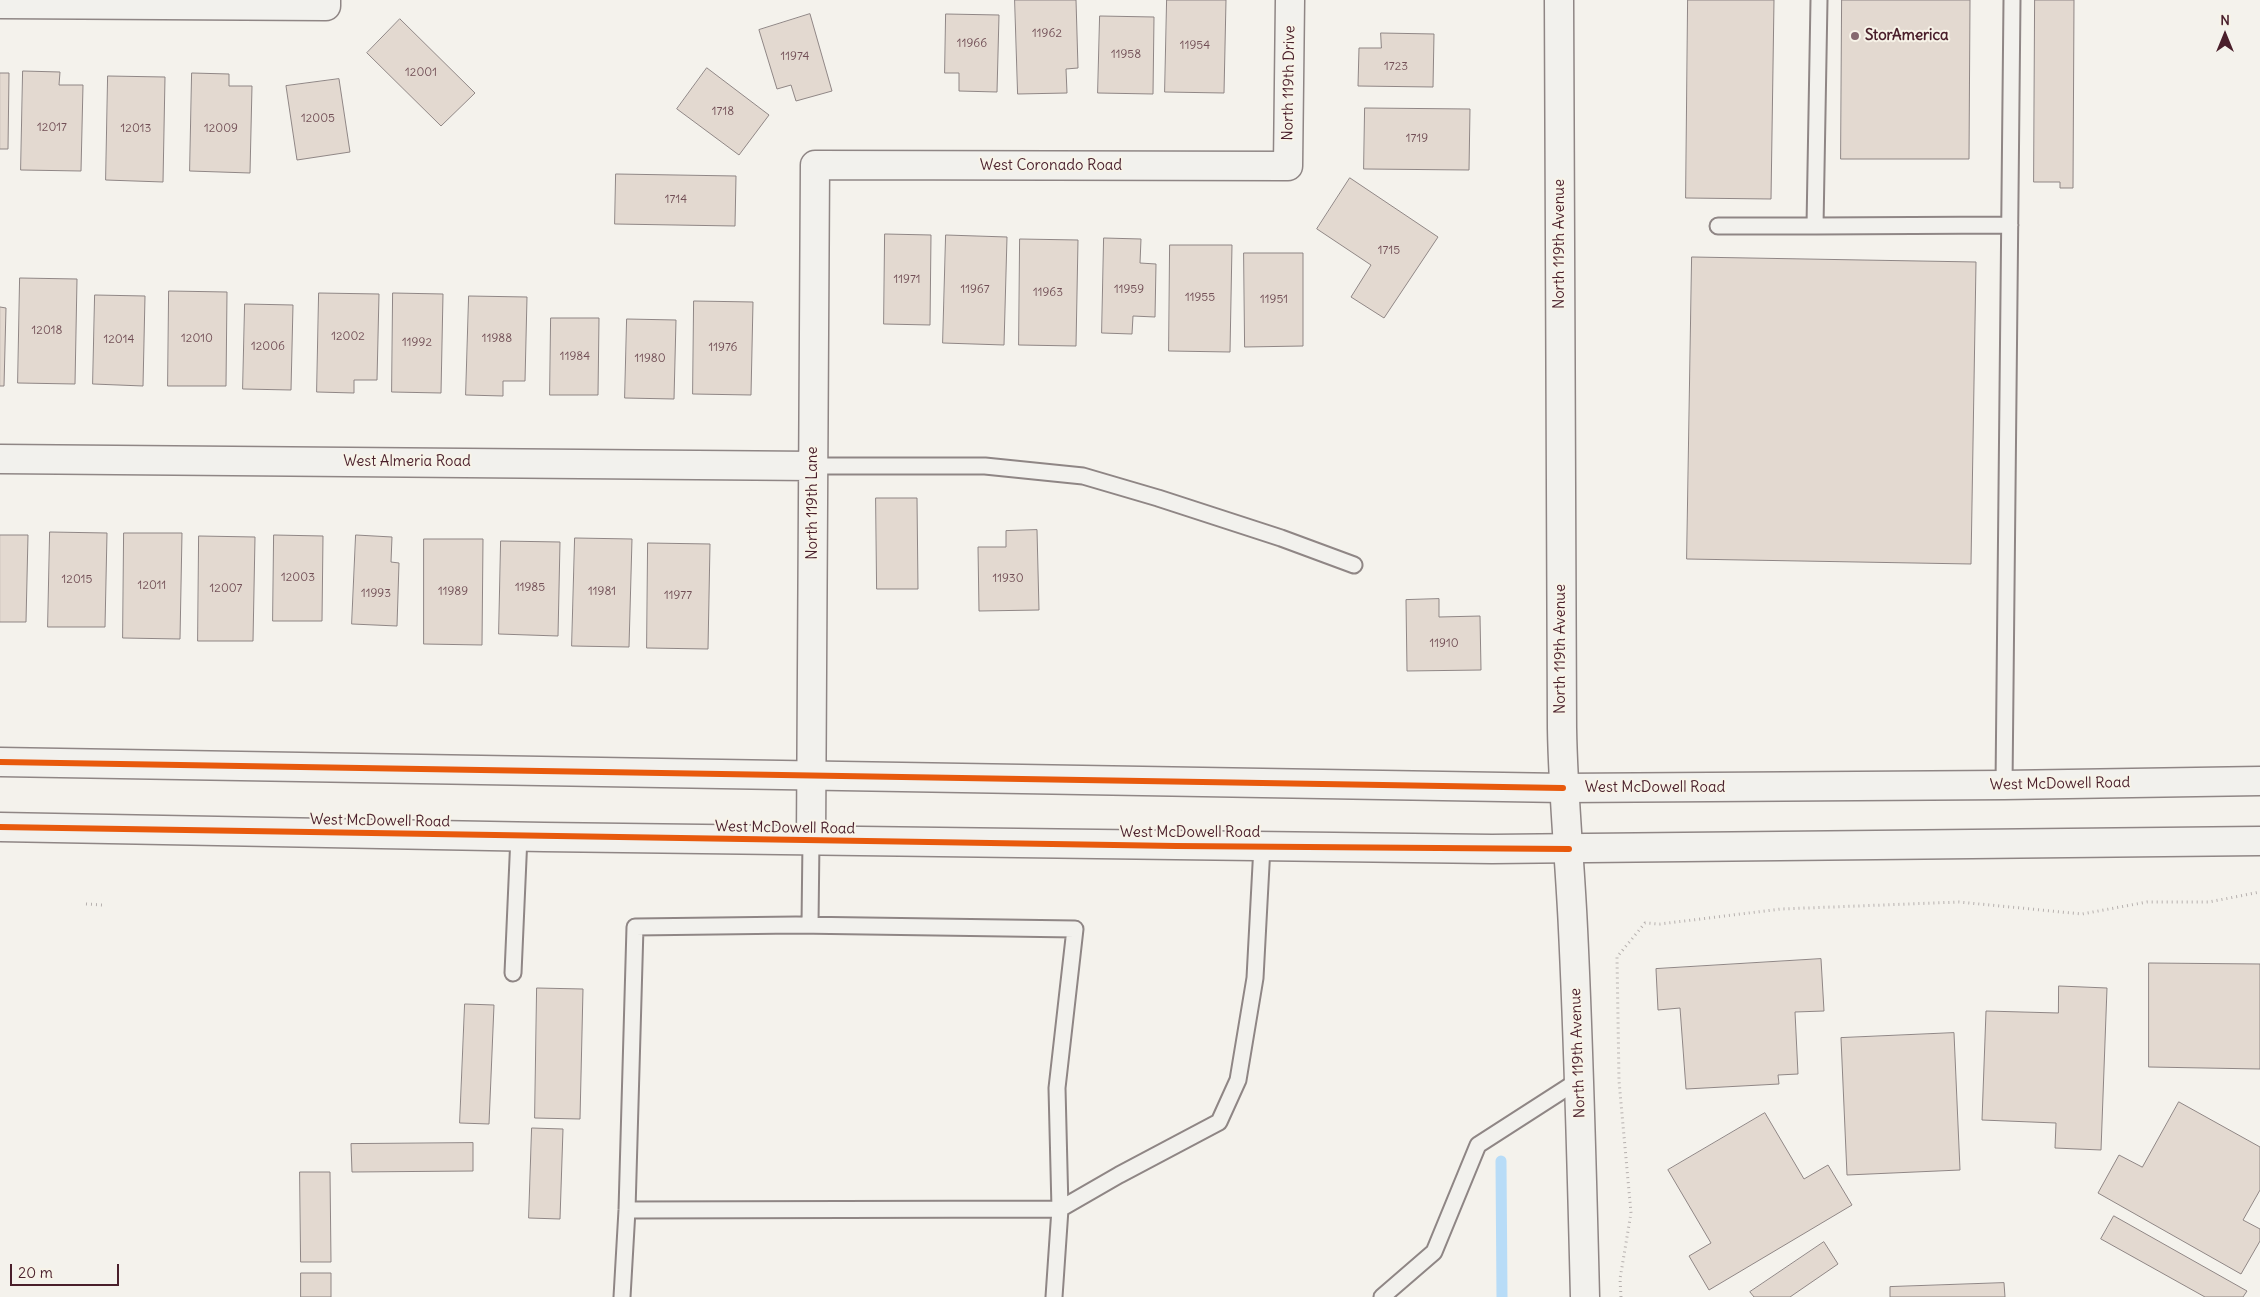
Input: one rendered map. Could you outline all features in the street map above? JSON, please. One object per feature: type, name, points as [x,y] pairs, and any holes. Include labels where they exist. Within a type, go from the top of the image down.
[{"type":"main road","name":"North 119th Drive","points":[[1288,166],[1290,0]]},
{"type":"main road","name":"North 119th Avenue","points":[[1559,0],[1563,788],[1569,850],[1579,1080],[1585,1297]]},
{"type":"main road","points":[[0,4],[326,3]]},
{"type":"main road","name":"West Coronado Road","points":[[815,165],[1288,166]]},
{"type":"main road","name":"North 119th Lane","points":[[811,840],[815,165]]},
{"type":"main road","name":"West Almeria Road","points":[[0,459],[813,466]]},
{"type":"main road","name":"West McDowell Road","points":[[0,762],[1563,788],[2260,781]]},
{"type":"main road","name":"West McDowell Road","points":[[0,827],[1569,850],[2260,841]]},
{"type":"lane","points":[[1815,226],[1819,0]]},
{"type":"lane","points":[[2004,785],[2012,0]]},
{"type":"lane","points":[[1718,226],[2010,224]]},
{"type":"lane","points":[[813,466],[985,466],[1083,476],[1158,498],[1280,538],[1354,566]]},
{"type":"lane","points":[[513,973],[519,836]]},
{"type":"lane","points":[[810,925],[811,840]]},
{"type":"lane","points":[[627,1210],[1060,1209],[1119,1175],[1219,1122],[1238,1080],[1255,978],[1262,846]]},
{"type":"lane","points":[[622,1297],[627,1210],[636,927],[810,925],[1075,929],[1057,1088],[1060,1209],[1054,1297]]},
{"type":"lane","points":[[1382,1297],[1434,1252],[1478,1145],[1579,1080]]},
{"type":"path","points":[[1621,1297],[1620,1279],[1631,1213],[1631,1191],[1618,1081],[1617,957],[1646,923],[1660,924],[1781,909],[1959,902],[2082,914],[2147,902],[2209,902],[2260,892]]},
{"type":"path","points":[[86,904],[103,905]]},
{"type":"building","points":[[1015,0],[1076,0],[1078,68],[1066,69],[1067,93],[1018,94]]},
{"type":"building","points":[[1167,0],[1226,0],[1224,93],[1165,92]]},
{"type":"building","points":[[1688,0],[1774,0],[1771,199],[1686,198]]},
{"type":"building","points":[[1842,0],[1970,0],[1969,159],[1841,159]]},
{"type":"building","points":[[2035,0],[2074,0],[2073,188],[2060,188],[2060,182],[2034,182]]},
{"type":"building","points":[[810,14],[832,91],[796,101],[791,85],[777,89],[759,30]]},
{"type":"building","points":[[946,14],[999,15],[997,92],[959,91],[959,73],[945,73]]},
{"type":"building","points":[[1100,16],[1154,17],[1153,94],[1098,93]]},
{"type":"building","points":[[400,19],[475,93],[441,126],[367,53]]},
{"type":"building","points":[[1381,33],[1434,34],[1433,87],[1358,86],[1359,48],[1381,48]]},
{"type":"building","points":[[707,68],[769,115],[739,155],[677,109]]},
{"type":"building","points":[[23,71],[60,72],[59,85],[83,85],[81,171],[21,170]]},
{"type":"building","points":[[0,73],[9,73],[8,149],[0,149]]},
{"type":"building","points":[[192,73],[229,74],[229,86],[252,86],[250,173],[190,171]]},
{"type":"building","points":[[108,76],[165,77],[163,182],[106,180]]},
{"type":"building","points":[[339,79],[350,152],[297,160],[286,86]]},
{"type":"building","points":[[1365,108],[1470,109],[1469,170],[1364,169]]},
{"type":"building","points":[[616,174],[736,176],[735,226],[615,224]]},
{"type":"building","points":[[1350,178],[1438,237],[1384,318],[1351,297],[1371,265],[1317,229]]},
{"type":"building","points":[[885,234],[931,235],[930,325],[884,324]]},
{"type":"building","points":[[946,235],[1007,237],[1004,345],[943,343]]},
{"type":"building","points":[[1104,238],[1141,239],[1140,263],[1156,264],[1155,317],[1133,316],[1132,334],[1102,333]]},
{"type":"building","points":[[1020,239],[1078,240],[1076,346],[1019,345]]},
{"type":"building","points":[[1170,245],[1232,245],[1230,352],[1169,351]]},
{"type":"building","points":[[1244,253],[1303,253],[1303,346],[1245,347]]},
{"type":"building","points":[[1692,257],[1976,262],[1971,564],[1687,559]]},
{"type":"building","points":[[20,278],[77,279],[75,384],[18,383]]},
{"type":"building","points":[[169,291],[227,292],[226,386],[168,386]]},
{"type":"building","points":[[319,293],[379,294],[377,380],[354,380],[354,393],[317,392]]},
{"type":"building","points":[[393,293],[443,294],[441,393],[392,392]]},
{"type":"building","points":[[95,295],[145,296],[143,386],[93,384]]},
{"type":"building","points":[[469,296],[527,297],[525,381],[503,381],[503,396],[466,395]]},
{"type":"building","points":[[694,301],[753,302],[751,395],[693,394]]},
{"type":"building","points":[[245,304],[293,305],[291,390],[243,389]]},
{"type":"building","points":[[0,307],[6,308],[4,386],[0,386]]},
{"type":"building","points":[[551,318],[599,318],[598,395],[550,395]]},
{"type":"building","points":[[627,319],[676,320],[674,399],[625,398]]},
{"type":"building","points":[[876,498],[917,498],[918,589],[877,589]]},
{"type":"building","points":[[1037,530],[1039,610],[979,611],[978,547],[1006,547],[1006,531]]},
{"type":"building","points":[[50,532],[107,533],[105,627],[48,627]]},
{"type":"building","points":[[124,533],[182,533],[180,639],[123,638]]},
{"type":"building","points":[[0,535],[28,535],[26,622],[0,622]]},
{"type":"building","points":[[274,535],[323,536],[322,621],[273,621]]},
{"type":"building","points":[[356,535],[392,537],[391,562],[399,563],[397,626],[352,624]]},
{"type":"building","points":[[199,536],[255,537],[253,641],[198,641]]},
{"type":"building","points":[[575,538],[632,539],[629,647],[572,646]]},
{"type":"building","points":[[424,539],[483,539],[482,645],[424,644]]},
{"type":"building","points":[[501,541],[560,542],[558,636],[499,634]]},
{"type":"building","points":[[648,543],[710,544],[708,649],[647,648]]},
{"type":"building","points":[[1439,599],[1439,617],[1480,616],[1481,670],[1407,671],[1406,600]]},
{"type":"building","points":[[1821,959],[1824,1011],[1795,1012],[1798,1074],[1778,1075],[1779,1084],[1686,1089],[1680,1008],[1658,1010],[1656,969]]},
{"type":"building","points":[[2149,963],[2260,964],[2260,1069],[2149,1067]]},
{"type":"building","points":[[2059,986],[2107,988],[2101,1150],[2055,1148],[2056,1123],[1982,1120],[1986,1011],[2058,1013]]},
{"type":"building","points":[[537,988],[583,989],[580,1119],[535,1118]]},
{"type":"building","points":[[465,1004],[494,1005],[489,1124],[460,1123]]},
{"type":"building","points":[[1954,1033],[1960,1170],[1847,1175],[1841,1038]]},
{"type":"building","points":[[2179,1102],[2260,1147],[2260,1190],[2243,1220],[2260,1229],[2260,1241],[2241,1274],[2098,1193],[2119,1155],[2142,1167]]},
{"type":"building","points":[[1765,1113],[1804,1179],[1828,1165],[1852,1205],[1709,1290],[1689,1256],[1711,1243],[1668,1170]]},
{"type":"building","points":[[532,1128],[563,1129],[560,1219],[529,1218]]},
{"type":"building","points":[[473,1143],[473,1171],[352,1172],[351,1144]]},
{"type":"building","points":[[300,1172],[330,1172],[331,1262],[301,1262]]},
{"type":"building","points":[[2114,1216],[2247,1291],[2243,1297],[2205,1297],[2101,1239]]},
{"type":"building","points":[[1824,1242],[1838,1264],[1790,1297],[1754,1297],[1750,1292]]},
{"type":"building","points":[[301,1273],[331,1273],[331,1297],[301,1297]]},
{"type":"building","points":[[2004,1283],[2005,1297],[1890,1297],[1890,1287]]},
{"type":"waterway","points":[[1501,1161],[1502,1297]]},
{"type":"cycle path","points":[[0,762],[1563,788]]},
{"type":"cycle path","points":[[0,827],[1176,846],[1569,849]]},
{"type":"place","name":"StorAmerica","points":[[1855,36]]}]
